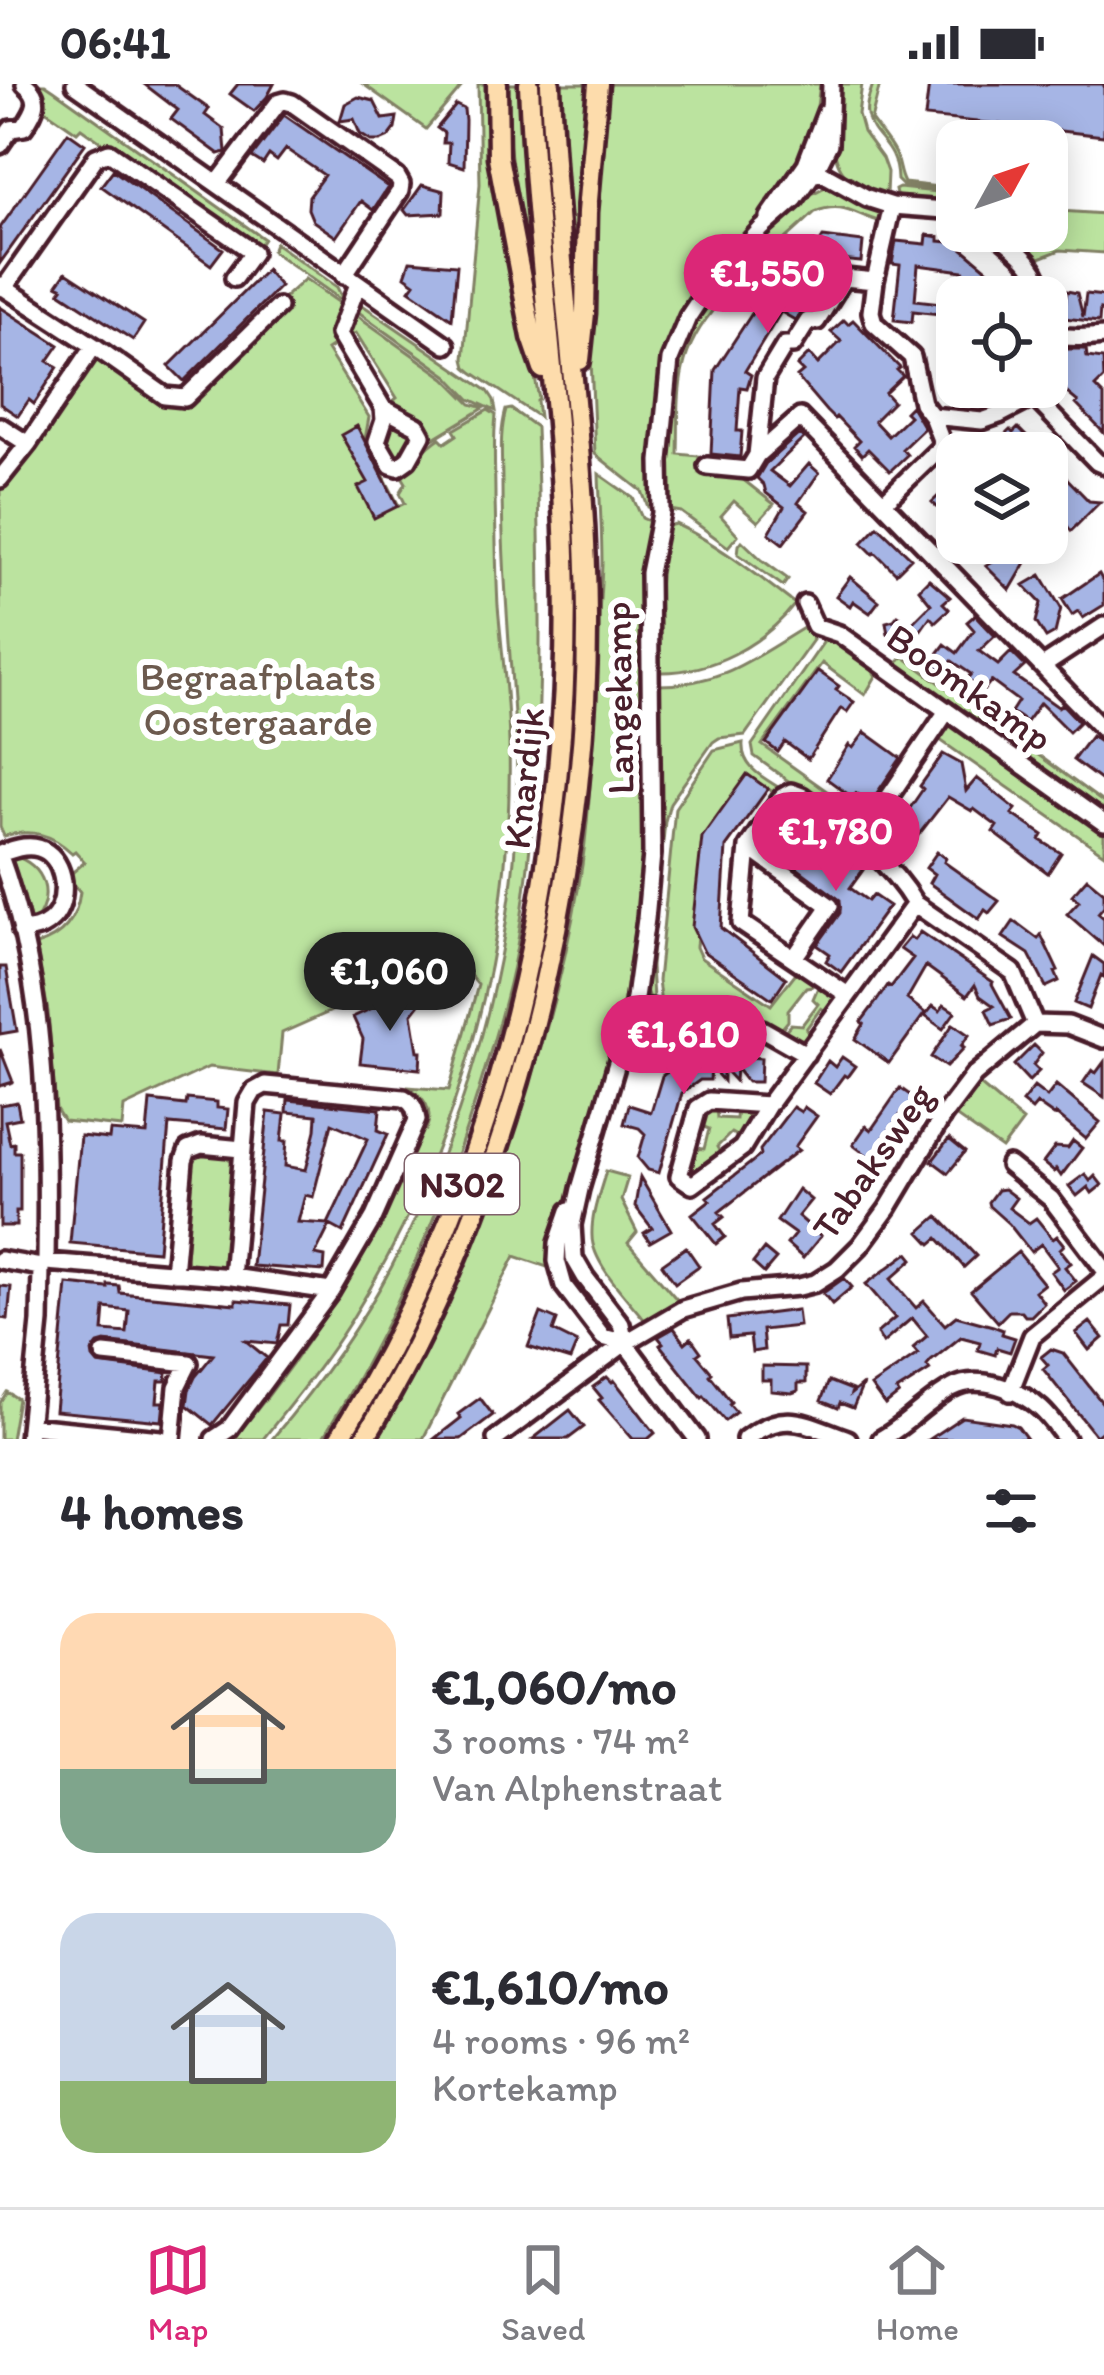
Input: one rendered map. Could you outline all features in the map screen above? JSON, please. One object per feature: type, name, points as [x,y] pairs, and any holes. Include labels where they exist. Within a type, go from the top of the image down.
[{"type":"main road","points":[[497,84],[498,158],[507,210],[532,337],[554,402]]},
{"type":"main road","name":"Knardijk","points":[[339,1439],[397,1336],[484,1124],[528,969],[547,866],[564,698],[566,600],[530,84]]},
{"type":"main road","name":"Knardijk","points":[[364,1439],[415,1346],[468,1230],[504,1131],[547,975],[571,842],[581,753],[587,617],[580,453],[550,84]]},
{"type":"main road","points":[[576,401],[598,84]]},
{"type":"street","points":[[0,145],[11,129],[24,127],[36,109],[35,95],[25,84]]},
{"type":"street","points":[[75,84],[446,345]]},
{"type":"street","name":"Langekamp","points":[[697,1439],[625,1343],[603,1337],[564,1286],[558,1243],[580,1189],[634,1005],[646,919],[652,854],[649,573],[661,513],[660,461],[670,360],[688,316],[706,290],[812,166],[830,106],[831,84]]},
{"type":"street","points":[[217,184],[278,103],[285,101],[398,177],[400,191],[351,279],[339,334],[383,408]]},
{"type":"street","points":[[234,278],[253,252],[109,152],[96,157],[2,287],[165,397],[185,398],[278,307]]},
{"type":"street","points":[[812,166],[867,198],[892,206],[936,209]]},
{"type":"street","points":[[884,502],[943,445],[922,403],[911,357],[874,323],[871,313],[892,206]]},
{"type":"street","points":[[1018,252],[1038,276]]},
{"type":"street","points":[[757,455],[765,378],[785,345],[793,345],[808,322],[817,321],[844,278],[874,281]]},
{"type":"street","points":[[1068,339],[1104,336]]},
{"type":"street","points":[[0,479],[94,346]]},
{"type":"street","points":[[932,416],[982,421],[1005,408]]},
{"type":"street","points":[[1048,408],[1104,465]]},
{"type":"street","points":[[706,466],[748,470],[757,455],[800,417],[1104,730]]},
{"type":"street","points":[[0,426],[28,444]]},
{"type":"street","name":"Boomkamp","points":[[805,604],[814,626],[839,634],[1104,823]]},
{"type":"street","points":[[1042,666],[1104,626]]},
{"type":"street","points":[[860,840],[947,711]]},
{"type":"street","points":[[848,995],[741,923],[748,847],[782,797],[791,792],[860,840],[902,883],[915,904],[1013,972],[1035,1024],[1068,1024],[1104,1039]]},
{"type":"street","points":[[22,932],[41,927],[58,913],[64,893],[54,859],[42,849],[19,847],[0,855],[8,910],[22,932],[30,975],[47,1179],[29,1432],[161,1439]]},
{"type":"street","points":[[748,847],[830,906],[794,958]]},
{"type":"street","points":[[768,1106],[709,1101],[698,1108],[679,1176],[692,1185],[742,1148],[915,904]]},
{"type":"street","points":[[634,1005],[762,1029],[806,1054]]},
{"type":"street","name":"Tabaksweg","points":[[496,1439],[625,1343],[683,1310],[741,1292],[799,1287],[837,1269],[888,1208],[943,1116],[974,1075],[1035,1024]]},
{"type":"street","points":[[214,1439],[229,1430],[331,1291],[374,1216],[416,1120],[415,1107],[404,1098],[265,1085],[254,1091],[247,1102],[232,1277]]},
{"type":"street","points":[[174,1273],[188,1150],[201,1145],[242,1149]]},
{"type":"street","points":[[1009,1166],[1051,1199],[1104,1273],[1033,1336],[1010,1392]]},
{"type":"street","points":[[0,1260],[232,1277],[331,1291]]},
{"type":"street","points":[[104,1354],[189,1363],[176,1387],[172,1439]]},
{"type":"street","points":[[881,1439],[946,1391],[962,1383],[983,1382],[1036,1405],[1066,1439]]},
{"type":"street","points":[[746,1439],[764,1426],[790,1419],[848,1439]]},
{"type":"green space","points":[[34,84],[54,90],[264,239],[258,248],[115,146],[105,145],[81,128],[77,132],[41,107]]},
{"type":"green space","points":[[363,84],[462,84],[463,85],[426,129]]},
{"type":"green space","points":[[478,84],[486,84],[494,160],[539,417],[472,372],[464,359],[480,184]]},
{"type":"green space","points":[[502,84],[519,84],[543,334],[536,335]]},
{"type":"green space","points":[[537,84],[544,84],[569,408],[580,618],[575,755],[541,976],[497,1133],[461,1230],[409,1345],[356,1439],[346,1439],[490,1127],[567,750]]},
{"type":"green space","points":[[559,84],[587,84],[582,154],[582,398],[560,144]]},
{"type":"green space","points":[[610,84],[820,84],[805,157],[698,291],[661,375],[654,509],[648,507],[642,491],[595,454],[588,288],[592,197]]},
{"type":"green space","points":[[841,84],[862,84],[858,114],[887,172],[886,195],[850,179],[836,159]]},
{"type":"green space","points":[[873,84],[880,84],[871,120],[895,154],[904,183],[936,189],[903,186],[897,180],[893,157],[870,124],[867,103]]},
{"type":"green space","points":[[825,187],[878,212],[879,221],[841,208],[815,212],[719,303],[691,346],[683,369],[678,454],[699,456],[699,473],[741,478],[774,504],[758,522],[734,501],[721,516],[738,535],[728,547],[681,512],[670,510],[667,461],[676,364],[705,306],[806,192],[810,195]]},
{"type":"green space","points":[[895,190],[936,192],[936,203],[901,198]]},
{"type":"green space","points":[[1068,212],[1104,214],[1104,253],[1068,251]]},
{"type":"green space","points":[[275,243],[337,287],[344,302],[272,251]]},
{"type":"green space","name":"Begraafplaats Oostergaarde","points":[[305,279],[344,306],[333,326],[336,344],[327,350],[369,417],[365,439],[399,506],[405,503],[400,493],[406,483],[400,473],[440,438],[445,443],[457,435],[454,430],[488,410],[496,415],[497,579],[508,726],[508,819],[490,970],[450,1116],[422,1186],[350,1322],[319,1367],[263,1439],[233,1439],[316,1329],[362,1253],[428,1123],[426,1105],[407,1087],[449,1090],[478,985],[455,956],[282,1033],[278,1075],[209,1067],[124,1107],[122,1127],[64,1121],[56,1109],[48,1012],[36,945],[61,932],[72,919],[80,892],[68,876],[85,862],[48,837],[32,833],[4,836],[0,827],[0,488],[94,359],[152,397],[187,407],[283,313],[276,305]]},
{"type":"green space","points":[[358,302],[488,391],[496,411],[470,399],[448,376],[357,311]]},
{"type":"green space","points":[[355,314],[445,378],[471,404],[484,408],[426,443],[389,404],[397,398],[356,333],[347,337]]},
{"type":"green space","points":[[511,409],[536,427],[540,617],[533,807],[509,984],[454,1163],[417,1258],[373,1351],[322,1439],[272,1439],[336,1356],[392,1266],[446,1145],[487,1014],[502,947],[517,812],[501,455],[504,419]]},
{"type":"green space","points":[[393,421],[417,436],[396,461],[383,439]]},
{"type":"green space","points":[[599,474],[633,498],[642,518],[653,523],[641,616],[643,850],[611,1066],[564,1212],[553,1269],[515,1256],[423,1439],[377,1439],[443,1306],[500,1169],[547,1029],[565,957],[583,861],[589,793],[602,565]]},
{"type":"green space","points":[[675,524],[721,550],[795,604],[768,632],[734,654],[698,668],[659,672],[660,581],[668,526]]},
{"type":"green space","points":[[742,541],[788,579],[783,586],[738,554]]},
{"type":"green space","points":[[805,627],[813,640],[745,735],[713,742],[670,803],[651,966],[653,999],[649,999],[660,809],[659,685],[719,675]]},
{"type":"green space","points":[[825,640],[846,648],[872,670],[876,676],[865,695],[822,663],[762,745],[838,799],[831,812],[754,756],[752,745]]},
{"type":"green space","points":[[903,656],[1104,803],[1104,817],[894,668]]},
{"type":"green space","points":[[951,723],[1104,834],[1104,854],[937,738]]},
{"type":"green space","points":[[743,743],[750,766],[783,790],[779,796],[747,775],[706,841],[696,947],[701,958],[771,1005],[798,970],[815,982],[788,1010],[788,1021],[778,1033],[661,1004],[658,981],[675,808],[714,750]]},
{"type":"green space","points":[[11,855],[32,866],[44,883],[44,904],[32,925]]},
{"type":"green space","points":[[819,985],[839,998],[833,1016],[821,1008],[806,1029],[814,1039],[798,1046],[782,1034],[791,1024],[802,1025],[818,1004],[813,999]]},
{"type":"green space","points":[[974,1080],[1023,1121],[1002,1149],[951,1113]]},
{"type":"green space","points":[[737,1107],[752,1109],[755,1115],[740,1138],[731,1133],[717,1147],[721,1154],[698,1172],[692,1170],[693,1148],[704,1149],[709,1129],[699,1125],[707,1110],[716,1109],[717,1118],[736,1119]]},
{"type":"green space","points":[[201,1153],[220,1154],[232,1162],[225,1270],[188,1269],[193,1161]]},
{"type":"green space","points":[[606,1171],[628,1177],[621,1200],[637,1232],[628,1243],[680,1303],[647,1323],[613,1282],[594,1247],[593,1220]]},
{"type":"green space","points":[[7,1392],[18,1399],[11,1439],[0,1439],[0,1403]]},
{"type":"building","points":[[144,84],[174,84],[209,109],[205,115],[224,129],[226,152],[219,154],[171,119],[178,110]]},
{"type":"building","points":[[238,84],[274,84],[254,111],[230,94]]},
{"type":"building","points":[[929,84],[1104,84],[1104,136],[1068,132],[1068,120],[925,117]]},
{"type":"building","points":[[358,97],[374,101],[383,119],[397,117],[389,137],[371,141],[360,134],[354,119],[340,121],[345,104]]},
{"type":"building","points":[[456,105],[464,109],[464,167],[448,162],[449,143],[443,143],[444,133],[437,128]]},
{"type":"building","points":[[284,115],[388,187],[373,210],[361,201],[336,237],[313,221],[308,209],[309,196],[324,175],[286,149],[277,161],[269,155],[263,164],[252,157]]},
{"type":"building","points":[[68,132],[85,144],[0,263],[0,228]]},
{"type":"building","points":[[113,170],[223,249],[211,265],[101,186]]},
{"type":"building","points":[[422,185],[444,191],[443,213],[408,215],[404,210]]},
{"type":"building","points":[[927,235],[936,236],[936,252],[967,252],[993,274],[959,276],[963,271],[918,265],[915,300],[936,302],[936,314],[913,311],[912,322],[894,320],[900,265],[892,264],[896,241],[926,244]]},
{"type":"building","points":[[823,237],[863,242],[861,262],[831,259],[820,264],[812,279],[824,287],[810,309],[801,311],[795,320],[781,312],[745,371],[751,375],[747,388],[740,387],[740,457],[711,454],[715,370],[764,295],[769,298],[775,288],[780,291],[809,244],[818,245]]},
{"type":"building","points":[[410,261],[457,265],[452,319],[410,290],[415,283],[405,276]]},
{"type":"building","points":[[266,270],[280,286],[184,381],[169,366]]},
{"type":"building","points":[[66,272],[144,323],[133,340],[60,292],[63,288],[57,285]]},
{"type":"building","points":[[1068,291],[1077,293],[1083,317],[1086,294],[1104,296],[1099,322],[1068,318]]},
{"type":"building","points":[[0,307],[59,345],[48,361],[58,367],[34,404],[29,400],[18,416],[0,404]]},
{"type":"building","points":[[844,320],[848,324],[853,320],[903,376],[885,393],[893,402],[874,421],[888,436],[909,416],[905,412],[911,406],[924,428],[902,449],[907,455],[890,471],[868,449],[862,455],[854,446],[859,441],[797,377],[803,372],[797,366],[809,354],[818,364],[841,341],[831,332]]},
{"type":"building","points":[[1068,349],[1086,349],[1087,357],[1103,359],[1104,378],[1095,387],[1104,396],[1104,433],[1068,394]]},
{"type":"building","points":[[357,426],[398,506],[374,518],[358,487],[368,482],[341,435]]},
{"type":"building","points":[[799,434],[804,438],[770,471],[790,486],[809,464],[819,473],[798,503],[808,511],[783,544],[769,533],[784,507],[766,493],[757,478],[766,463]]},
{"type":"building","points":[[1068,480],[1089,501],[1100,502],[1071,531]]},
{"type":"building","points":[[878,526],[911,558],[896,573],[862,543]]},
{"type":"building","points":[[990,564],[1025,564],[1010,590],[986,566]]},
{"type":"building","points":[[1099,574],[1104,605],[1083,618],[1078,611],[1072,615],[1062,599]]},
{"type":"building","points":[[1041,575],[1061,608],[1055,633],[1046,638],[1036,622],[1041,603],[1024,585]]},
{"type":"building","points":[[850,577],[879,601],[870,613],[836,596]]},
{"type":"building","points":[[929,579],[950,597],[943,603],[949,609],[935,622],[930,617],[911,644],[900,636],[897,641],[888,634],[886,622],[898,615],[911,624],[931,604],[919,589]]},
{"type":"building","points":[[975,615],[995,636],[979,651],[998,665],[1011,652],[1025,666],[1014,676],[1058,707],[1062,704],[1079,722],[1069,732],[1040,703],[1026,722],[1011,712],[1018,701],[991,681],[983,691],[967,679],[971,674],[952,661],[944,672],[931,663],[945,644],[957,653],[974,630],[967,622]]},
{"type":"building","points":[[818,671],[854,702],[847,712],[841,708],[808,759],[785,742],[778,752],[766,743]]},
{"type":"building","points":[[865,732],[901,758],[870,803],[856,793],[853,798],[827,779],[849,745],[853,748]]},
{"type":"building","points":[[1091,736],[1104,745],[1104,783],[1073,760]]},
{"type":"building","points":[[943,754],[961,764],[966,791],[977,778],[1016,809],[1012,814],[1043,835],[1040,840],[1061,853],[1048,873],[993,832],[997,826],[948,797],[906,851],[892,841],[923,789],[920,786]]},
{"type":"building","points":[[747,774],[768,789],[726,847],[721,928],[786,978],[772,999],[704,952],[692,927],[702,837]]},
{"type":"building","points":[[796,823],[863,870],[850,888],[868,901],[873,895],[889,906],[841,972],[826,961],[830,954],[817,945],[840,913],[840,900],[782,857],[792,843],[785,838]]},
{"type":"building","points":[[937,852],[999,901],[989,913],[985,910],[979,919],[929,883],[934,874],[926,868]]},
{"type":"building","points":[[1087,878],[1104,892],[1104,906],[1098,913],[1104,918],[1104,946],[1067,914],[1079,901],[1072,895]]},
{"type":"building","points":[[1014,921],[1038,939],[1041,935],[1059,981],[1046,987],[1029,954],[1003,937]]},
{"type":"building","points":[[920,932],[993,982],[1011,1019],[993,1025],[986,1010],[994,1006],[980,996],[975,985],[967,996],[926,966],[907,999],[925,1013],[889,1063],[855,1039],[861,1022],[913,958],[900,949]]},
{"type":"building","points":[[1093,956],[1104,964],[1104,977],[1101,975],[1088,1009],[1074,1003]]},
{"type":"building","points":[[0,967],[6,967],[17,1031],[0,1034]]},
{"type":"building","points":[[412,990],[419,1005],[412,1014],[420,1069],[360,1063],[363,1039],[353,1017]]},
{"type":"building","points":[[944,1005],[955,1012],[943,1029],[925,1016],[933,1006],[940,1011]]},
{"type":"building","points":[[953,1024],[969,1035],[946,1067],[931,1057]]},
{"type":"building","points":[[1034,1045],[1042,1053],[1033,1065],[1039,1071],[1029,1081],[1014,1065]]},
{"type":"building","points":[[0,1049],[13,1082],[0,1086]]},
{"type":"building","points":[[697,1050],[748,1052],[748,1057],[761,1058],[760,1082],[747,1082],[736,1068],[735,1081],[723,1068],[723,1081],[711,1067],[710,1080],[700,1080],[682,1093],[659,1173],[648,1170],[638,1158],[645,1134],[624,1124],[629,1105],[651,1112],[662,1076]]},
{"type":"building","points":[[842,1057],[855,1066],[830,1094],[814,1083],[828,1061],[835,1067]]},
{"type":"building","points":[[1104,1062],[1104,1097],[1083,1083]]},
{"type":"building","points":[[1056,1085],[1100,1122],[1086,1139],[1056,1114],[1037,1104],[1032,1110],[1022,1102],[1034,1087],[1047,1097]]},
{"type":"building","points":[[900,1088],[920,1102],[911,1115],[904,1110],[883,1139],[889,1143],[876,1162],[853,1145],[866,1126],[871,1130]]},
{"type":"building","points":[[187,1099],[217,1102],[217,1108],[228,1109],[226,1129],[169,1124],[158,1251],[70,1243],[80,1136],[109,1139],[110,1131],[147,1134],[150,1101],[186,1105]]},
{"type":"building","points":[[288,1100],[380,1109],[378,1130],[388,1134],[343,1232],[330,1225],[315,1255],[325,1257],[324,1271],[252,1266],[268,1112],[285,1114],[285,1166],[306,1170],[316,1130],[317,1115],[287,1112]],"holes":[[[332,1123],[368,1139],[328,1224],[298,1222],[305,1195],[313,1197]]]},
{"type":"building","points":[[17,1102],[20,1118],[5,1121],[10,1144],[14,1143],[14,1152],[20,1152],[20,1211],[16,1211],[16,1226],[0,1226],[0,1105]]},
{"type":"building","points":[[793,1107],[801,1112],[804,1107],[817,1116],[795,1147],[799,1150],[719,1212],[724,1217],[715,1224],[725,1237],[716,1244],[692,1214],[761,1155],[760,1150]]},
{"type":"building","points":[[949,1139],[965,1152],[948,1173],[932,1161]]},
{"type":"building","points":[[1073,1141],[1082,1148],[1061,1176],[1043,1163],[1055,1147],[1068,1148]]},
{"type":"building","points":[[1085,1174],[1090,1181],[1095,1176],[1102,1185],[1092,1193],[1088,1187],[1077,1196],[1069,1186]]},
{"type":"building","points":[[640,1177],[671,1230],[650,1242],[644,1233],[652,1228],[635,1206]]},
{"type":"building","points":[[798,1189],[811,1200],[798,1216],[821,1236],[803,1258],[787,1244],[795,1234],[777,1221]]},
{"type":"building","points":[[1004,1189],[1016,1198],[1009,1208],[1029,1223],[1036,1218],[1064,1245],[1060,1249],[1071,1263],[1065,1267],[1076,1281],[1064,1290],[1051,1272],[1058,1267],[1041,1244],[1031,1252],[989,1206],[997,1190]]},
{"type":"building","points":[[938,1216],[976,1256],[964,1267],[938,1238],[931,1244],[920,1232]]},
{"type":"building","points":[[686,1247],[699,1266],[675,1283],[662,1264]]},
{"type":"building","points":[[764,1249],[776,1259],[764,1273],[753,1263]]},
{"type":"building","points":[[1018,1252],[1044,1284],[1035,1291],[1044,1303],[1031,1316],[1009,1311],[998,1322],[971,1291]]},
{"type":"building","points":[[908,1253],[913,1259],[891,1279],[916,1308],[924,1301],[945,1325],[956,1316],[1015,1338],[1010,1352],[997,1348],[995,1355],[978,1350],[980,1342],[961,1337],[931,1361],[930,1370],[897,1391],[885,1405],[871,1386],[918,1354],[913,1348],[927,1336],[912,1318],[883,1343],[877,1333],[895,1318],[866,1284]]},
{"type":"building","points":[[844,1278],[852,1287],[832,1304],[823,1293]]},
{"type":"building","points":[[67,1284],[119,1286],[120,1293],[236,1304],[236,1300],[290,1305],[288,1325],[281,1325],[277,1344],[246,1341],[267,1358],[212,1425],[187,1405],[195,1377],[213,1355],[105,1342],[92,1352],[98,1364],[167,1373],[166,1381],[159,1381],[162,1421],[55,1411]],"holes":[[[105,1308],[129,1311],[127,1333],[103,1331]]]},
{"type":"building","points":[[0,1286],[11,1287],[8,1319],[0,1318]]},
{"type":"building","points":[[797,1310],[799,1326],[762,1330],[764,1350],[752,1352],[750,1336],[729,1338],[727,1319]]},
{"type":"building","points":[[541,1313],[557,1320],[553,1331],[577,1343],[570,1360],[528,1347]]},
{"type":"building","points":[[1090,1322],[1103,1338],[1089,1350],[1076,1333]]},
{"type":"building","points":[[674,1328],[685,1343],[691,1338],[701,1352],[697,1355],[731,1402],[736,1412],[725,1421],[660,1345],[658,1337]]},
{"type":"building","points":[[1051,1349],[1063,1353],[1104,1405],[1104,1430],[1096,1436],[1043,1369],[1048,1365],[1041,1357]]},
{"type":"building","points":[[762,1366],[806,1367],[806,1383],[798,1383],[798,1391],[792,1393],[771,1391],[771,1380],[762,1380]]},
{"type":"building","points":[[607,1377],[655,1433],[648,1439],[633,1439],[599,1400],[593,1387]]},
{"type":"building","points":[[829,1381],[852,1390],[851,1394],[863,1384],[853,1408],[821,1401]]},
{"type":"building","points":[[480,1398],[493,1415],[461,1439],[434,1439],[461,1418],[458,1414]]},
{"type":"building","points":[[570,1410],[584,1427],[568,1439],[533,1439]]},
{"type":"building","points":[[962,1417],[1012,1424],[1027,1439],[929,1439]]}]
